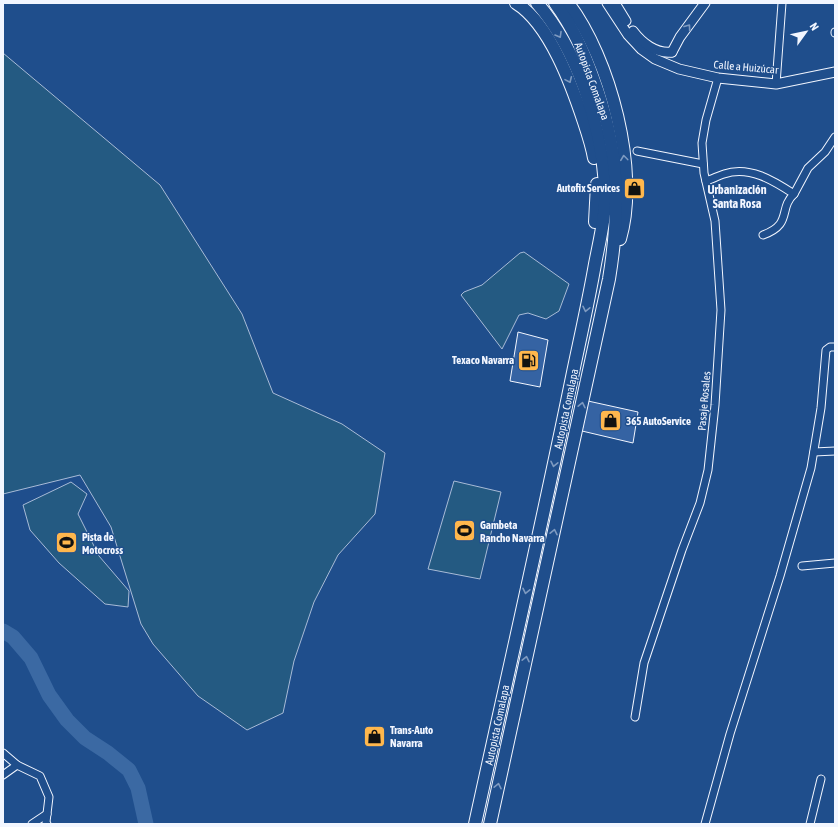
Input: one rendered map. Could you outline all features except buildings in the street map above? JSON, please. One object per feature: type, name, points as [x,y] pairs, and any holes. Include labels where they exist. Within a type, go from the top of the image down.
[{"type":"highway","points":[[516,3],[527,12],[540,28],[562,65],[574,93],[593,154],[597,196],[592,284]]},
{"type":"highway","name":"Autopista Comalapa","points":[[475,824],[560,438],[592,284],[605,203],[605,183],[598,137],[590,105],[572,59],[557,30],[537,3]]},
{"type":"highway","name":"Autopista Comalapa","points":[[490,824],[609,278],[614,248],[617,198],[613,148],[608,123],[585,55],[571,26],[555,3]]},
{"type":"highway","points":[[568,3],[590,37],[602,66],[615,104],[622,142],[625,171],[625,214],[622,233],[609,278]]},
{"type":"street","name":"Calle a Huizúcar","points":[[607,3],[628,35],[637,45],[648,54],[680,69],[718,78],[776,84],[835,72]]},
{"type":"street","points":[[615,3],[632,31],[639,39],[656,50],[669,52]]},
{"type":"street","points":[[648,54],[659,55],[669,52],[705,3]]},
{"type":"street","points":[[776,84],[782,3]]},
{"type":"street","points":[[669,52],[680,69]]},
{"type":"street","name":"Pasaje Rosales","points":[[635,717],[644,664],[682,550],[700,503],[708,470],[715,405],[721,310],[715,221],[703,164],[702,143],[706,120],[718,78]]},
{"type":"street","points":[[763,235],[772,232],[779,226],[785,215],[788,200],[794,194],[808,168],[824,152],[835,137]]},
{"type":"street","points":[[637,151],[703,164]]},
{"type":"street","points":[[706,181],[725,173],[741,170],[776,182],[794,194]]},
{"type":"street","points":[[705,824],[730,734],[812,468],[821,408],[826,350],[832,347]]},
{"type":"street","points":[[814,452],[835,451]]},
{"type":"street","points":[[802,566],[835,563]]},
{"type":"street","points":[[3,753],[17,765],[40,776],[49,797],[47,824]]},
{"type":"street","points":[[3,775],[17,765]]},
{"type":"street","points":[[810,824],[821,779]]},
{"type":"street","points":[[32,824],[47,814]]},
{"type":"shaded area","points":[[3,53],[160,185],[242,314],[273,393],[342,424],[385,453],[375,514],[338,555],[314,602],[294,661],[283,713],[247,730],[198,696],[153,644],[141,624],[111,527],[80,475],[3,494]]},
{"type":"shaded area","points":[[524,252],[569,284],[559,311],[546,319],[528,313],[519,315],[502,349],[461,295],[464,292],[482,285],[520,253]]},
{"type":"shaded area","name":"Gambeta Rancho Navarra","points":[[454,481],[501,492],[480,579],[428,569]]},
{"type":"shaded area","name":"Pista de Motocross","points":[[71,482],[87,494],[78,514],[99,556],[129,591],[128,607],[105,604],[59,563],[30,530],[23,505]]},
{"type":"waterway","points":[[3,631],[13,637],[31,658],[49,695],[67,720],[85,738],[108,753],[129,770],[138,788],[146,824]]},
{"type":"place","name":"Autofix Services","points":[[635,188]]},
{"type":"place","name":"Texaco Navarra","points":[[529,360]]},
{"type":"place","name":"365 AutoService","points":[[610,421]]},
{"type":"place","name":"Gambeta Rancho Navarra","points":[[465,531]]},
{"type":"place","name":"Pista de Motocross","points":[[67,543]]},
{"type":"place","name":"Trans-Auto Navarra","points":[[374,736]]},
{"type":"district","name":"Urbanización Santa Rosa","points":[[737,197]]}]
